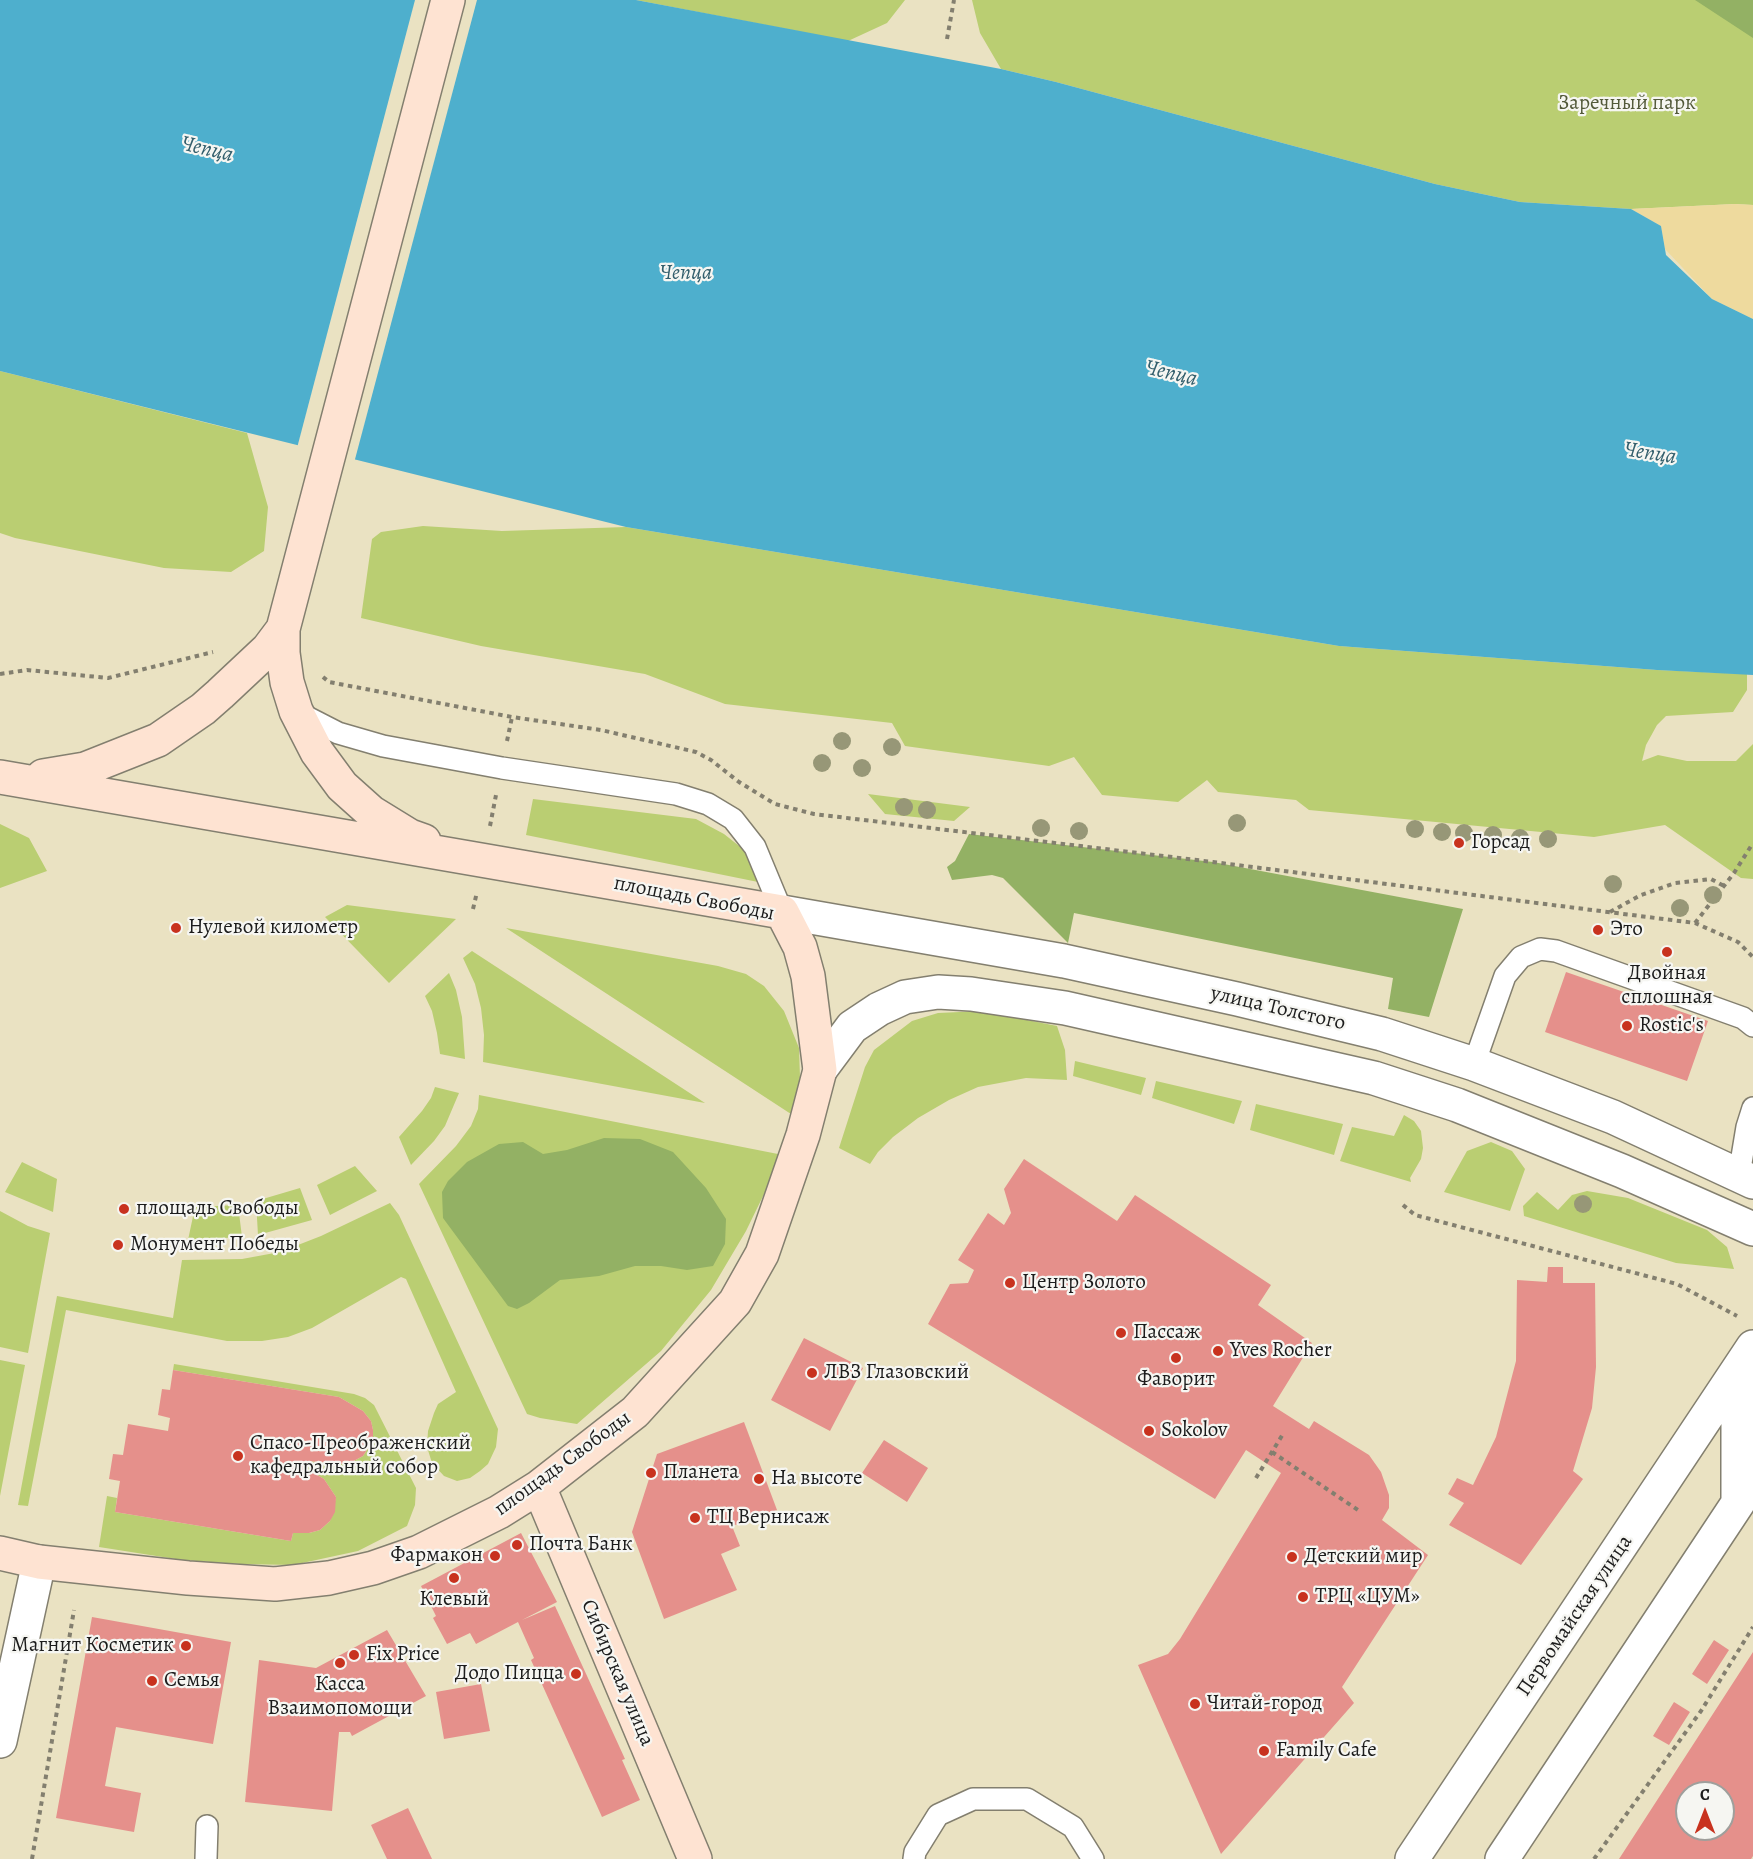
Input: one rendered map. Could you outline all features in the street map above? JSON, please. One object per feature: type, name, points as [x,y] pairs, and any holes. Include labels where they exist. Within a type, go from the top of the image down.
[{"type":"main road","name":"площадь Свободы","points":[[448,0],[283,629],[283,653],[287,682],[296,711],[317,752],[342,786],[371,812],[410,836],[483,861]]},
{"type":"main road","name":"площадь Свободы","points":[[10,778],[85,769],[158,740],[203,709],[220,694],[268,649],[283,629]]},
{"type":"main road","name":"площадь Свободы","points":[[0,1553],[39,1562],[188,1578],[275,1584],[329,1578],[373,1568],[419,1552],[490,1518],[539,1487],[635,1412],[735,1302],[762,1254],[803,1135],[820,1070],[808,976],[800,947],[782,912],[10,778]]},
{"type":"main road","name":"Сибирская улица","points":[[539,1487],[695,1859]]},
{"type":"street","name":"улица Толстого","points":[[782,912],[1064,961],[1226,996],[1382,1034],[1474,1064],[1613,1117],[1746,1179]]},
{"type":"street","name":"площадь Свободы","points":[[820,1070],[852,1027],[879,1008],[905,997],[938,992],[971,994],[1065,1008],[1374,1078],[1457,1105],[1602,1162],[1753,1229]]},
{"type":"street","name":"Первомайская улица","points":[[1412,1859],[1745,1347]]},
{"type":"street","points":[[1502,1859],[1738,1503],[1745,1347]]},
{"type":"street","points":[[0,1741],[39,1562]]},
{"type":"lane","points":[[296,711],[338,733],[383,746],[502,768],[676,794],[708,804],[733,819],[755,847],[782,912]]},
{"type":"lane","points":[[1474,1064],[1505,976],[1521,957],[1540,949],[1556,951],[1732,1014],[1743,1018],[1753,1026]]},
{"type":"lane","points":[[1746,1179],[1747,1127],[1753,1108]]},
{"type":"lane","points":[[914,1859],[915,1852],[938,1815],[973,1799],[1027,1799],[1073,1827],[1093,1859]]},
{"type":"lane","points":[[206,1859],[207,1826]]},
{"type":"path","points":[[946,39],[954,0]]},
{"type":"path","points":[[0,674],[27,670],[108,678],[216,651]]},
{"type":"path","points":[[321,676],[329,682],[512,717],[601,730],[696,752],[711,760],[739,783],[775,804],[814,814],[1695,923],[1738,942],[1753,957]]},
{"type":"path","points":[[473,909],[512,717]]},
{"type":"path","points":[[1695,923],[1753,843]]},
{"type":"path","points":[[1610,913],[1641,895],[1675,884],[1712,879],[1724,886]]},
{"type":"path","points":[[1403,1205],[1415,1215],[1677,1284],[1745,1347]]},
{"type":"path","points":[[1256,1478],[1283,1434]]},
{"type":"path","points":[[1272,1452],[1358,1510]]},
{"type":"path","points":[[33,1859],[74,1610]]},
{"type":"path","points":[[1594,1859],[1701,1711],[1753,1626]]},
{"type":"green space","points":[[636,0],[905,0],[887,23],[848,41]]},
{"type":"green space","name":"Заречный парк","points":[[972,0],[1753,0],[1753,205],[1631,209],[1520,202],[1435,184],[1001,69],[980,33]]},
{"type":"green space","points":[[1695,0],[1753,0],[1753,38]]},
{"type":"green space","points":[[0,371],[247,433],[268,507],[264,551],[231,572],[164,568],[0,533]]},
{"type":"green space","points":[[423,526],[502,531],[626,527],[1339,646],[1657,670],[1747,674],[1747,690],[1733,712],[1666,716],[1657,725],[1646,745],[1642,761],[1658,755],[1687,761],[1736,761],[1753,744],[1753,879],[1741,878],[1665,825],[1594,837],[1309,810],[1296,800],[1218,792],[1207,780],[1178,802],[1102,795],[1074,757],[1049,766],[905,746],[892,723],[725,704],[645,674],[481,646],[361,618],[372,539],[381,532]]},
{"type":"green space","points":[[868,794],[970,807],[954,821],[885,814]]},
{"type":"green space","points":[[533,799],[696,819],[724,834],[748,853],[763,883],[526,835]]},
{"type":"green space","points":[[0,824],[29,838],[47,871],[0,888]]},
{"type":"green space","points":[[969,834],[1213,862],[1463,909],[1429,1017],[1388,1009],[1393,978],[1074,913],[1068,943],[1003,878],[992,875],[952,880],[947,867],[955,861]]},
{"type":"green space","points":[[347,905],[456,919],[389,983],[325,917]]},
{"type":"green space","points":[[506,928],[718,966],[746,974],[764,986],[784,1011],[799,1048],[800,1077],[794,1116]]},
{"type":"green space","points":[[472,951],[705,1103],[483,1062],[484,1035],[481,1008],[475,984],[463,958]]},
{"type":"green space","points":[[449,973],[456,990],[462,1017],[465,1059],[440,1054],[432,1011],[425,996]]},
{"type":"green space","points":[[982,1011],[1057,1026],[1065,1050],[1067,1080],[1026,1078],[978,1087],[918,1118],[893,1137],[870,1164],[839,1148],[865,1067],[874,1050],[912,1021],[938,1013]]},
{"type":"green space","points":[[1075,1061],[1146,1078],[1141,1095],[1073,1076]]},
{"type":"green space","points":[[1156,1081],[1242,1101],[1234,1124],[1152,1098]]},
{"type":"green space","points":[[435,1087],[459,1093],[445,1126],[411,1165],[399,1137],[422,1111]]},
{"type":"green space","points":[[479,1095],[783,1155],[746,1231],[711,1290],[661,1351],[577,1424],[527,1414],[419,1184],[456,1146],[471,1126],[478,1109]]},
{"type":"green space","points":[[1256,1104],[1343,1124],[1334,1155],[1250,1130]]},
{"type":"green space","points":[[1404,1115],[1414,1121],[1421,1131],[1423,1148],[1421,1159],[1410,1178],[1411,1182],[1340,1161],[1352,1127],[1394,1136]]},
{"type":"green space","points":[[604,1138],[640,1139],[673,1152],[706,1188],[726,1219],[725,1244],[713,1266],[687,1270],[661,1266],[635,1266],[599,1276],[560,1280],[517,1309],[508,1306],[443,1218],[442,1192],[448,1181],[467,1162],[499,1144],[523,1142],[543,1154],[567,1150]]},
{"type":"green space","points":[[1491,1142],[1512,1151],[1525,1169],[1510,1211],[1444,1192],[1467,1151]]},
{"type":"green space","points":[[22,1162],[57,1179],[53,1212],[5,1192]]},
{"type":"green space","points":[[355,1166],[377,1191],[330,1215],[317,1185]]},
{"type":"green space","points":[[300,1188],[312,1220],[258,1235],[256,1201]]},
{"type":"green space","points":[[1587,1191],[1628,1198],[1707,1230],[1727,1247],[1734,1269],[1676,1263],[1524,1216],[1523,1206],[1537,1192],[1558,1210],[1572,1195]]},
{"type":"green space","points":[[390,1203],[399,1215],[498,1429],[496,1447],[488,1464],[480,1471],[470,1478],[457,1481],[444,1476],[432,1463],[427,1447],[428,1431],[434,1413],[438,1404],[456,1392],[406,1279],[401,1277],[312,1328],[288,1337],[262,1341],[227,1341],[66,1310],[28,1506],[18,1505],[57,1296],[173,1318],[182,1260],[242,1259],[280,1252],[321,1236]]},
{"type":"green space","points":[[238,1205],[242,1237],[188,1240],[195,1207]]},
{"type":"green space","points":[[0,1211],[28,1226],[50,1233],[28,1353],[0,1347]]},
{"type":"green space","points":[[0,1360],[25,1365],[0,1496]]},
{"type":"green space","points":[[174,1364],[354,1394],[365,1398],[374,1405],[416,1488],[415,1505],[407,1526],[358,1551],[293,1565],[182,1560],[99,1547],[107,1496],[117,1498],[115,1512],[291,1541],[293,1533],[320,1530],[330,1521],[336,1497],[324,1479],[314,1473],[305,1472],[307,1461],[350,1463],[363,1456],[373,1440],[371,1421],[363,1411],[339,1397],[173,1370]]},
{"type":"sand","points":[[1753,205],[1753,319],[1712,299],[1665,249],[1661,226],[1631,209]]},
{"type":"water","name":"Чепца","points":[[0,0],[636,0],[1001,69],[1435,184],[1520,202],[1631,209],[1661,226],[1666,255],[1712,299],[1753,319],[1753,675],[1339,646],[626,527],[0,371]]},
{"type":"pier","points":[[415,0],[477,0],[354,463],[297,448]]},
{"type":"building","name":"Rostic's","points":[[1566,972],[1708,1021],[1687,1081],[1545,1032]]},
{"type":"building","points":[[1024,1159],[1117,1221],[1135,1195],[1271,1285],[1258,1305],[1312,1343],[1273,1406],[1309,1429],[1314,1421],[1369,1455],[1381,1472],[1389,1495],[1389,1508],[1382,1520],[1428,1555],[1342,1687],[1354,1703],[1221,1854],[1138,1665],[1168,1654],[1180,1639],[1281,1473],[1246,1450],[1215,1499],[928,1324],[950,1284],[968,1283],[974,1270],[958,1260],[988,1213],[1004,1225],[1011,1213],[1004,1189]]},
{"type":"building","points":[[1548,1267],[1563,1267],[1563,1283],[1595,1283],[1596,1367],[1592,1408],[1573,1471],[1583,1479],[1521,1565],[1449,1525],[1464,1503],[1448,1494],[1457,1478],[1473,1485],[1496,1437],[1516,1361],[1517,1280],[1547,1282]]},
{"type":"building","points":[[804,1338],[863,1368],[830,1431],[771,1400]]},
{"type":"building","name":"Спасо-Преображенский кафедральный собор","points":[[173,1370],[339,1397],[363,1411],[371,1421],[373,1440],[363,1456],[350,1463],[342,1464],[307,1461],[305,1472],[314,1473],[324,1479],[336,1497],[335,1512],[330,1521],[320,1530],[293,1533],[291,1541],[115,1512],[120,1481],[109,1479],[113,1454],[123,1455],[128,1424],[168,1431],[170,1418],[158,1415],[162,1389],[170,1390]]},
{"type":"building","name":"ТЦ Вернисаж","points":[[744,1422],[777,1510],[732,1526],[740,1546],[721,1554],[737,1590],[664,1619],[632,1532],[657,1454]]},
{"type":"building","points":[[884,1440],[928,1468],[907,1502],[862,1473]]},
{"type":"building","points":[[521,1533],[557,1602],[522,1620],[555,1606],[625,1759],[622,1760],[640,1800],[602,1817],[531,1660],[534,1658],[518,1622],[476,1644],[470,1633],[447,1644],[433,1618],[436,1616],[421,1586]]},
{"type":"building","name":"Семья","points":[[92,1617],[231,1642],[213,1744],[116,1727],[105,1786],[141,1793],[134,1832],[56,1818]]},
{"type":"building","points":[[387,1630],[426,1696],[352,1736],[350,1732],[339,1732],[332,1811],[245,1802],[259,1660],[316,1668]]},
{"type":"building","points":[[1714,1640],[1729,1650],[1707,1684],[1692,1674]]},
{"type":"building","points":[[1753,1652],[1753,1856],[1751,1859],[1619,1859]]},
{"type":"building","points":[[481,1684],[490,1731],[444,1739],[436,1692]]},
{"type":"building","points":[[1674,1702],[1690,1712],[1669,1745],[1653,1736]]},
{"type":"building","points":[[408,1808],[432,1859],[387,1859],[371,1825]]},
{"type":"place","name":"Горсад","points":[[1459,843]]},
{"type":"place","name":"Нулевой километр","points":[[176,928]]},
{"type":"place","name":"Это","points":[[1598,930]]},
{"type":"place","name":"Двойная сплошная","points":[[1667,952]]},
{"type":"place","name":"Rostic's","points":[[1627,1026]]},
{"type":"place","name":"площадь Свободы","points":[[124,1209]]},
{"type":"place","name":"Монумент Победы","points":[[118,1245]]},
{"type":"place","name":"Центр Золото","points":[[1010,1283]]},
{"type":"place","name":"Пассаж","points":[[1121,1333]]},
{"type":"place","name":"Yves Rocher","points":[[1218,1351]]},
{"type":"place","name":"Фаворит","points":[[1176,1358]]},
{"type":"place","name":"ЛВЗ Глазовский","points":[[812,1373]]},
{"type":"place","name":"Sokolov","points":[[1149,1431]]},
{"type":"place","name":"Спасо-Преображенский кафедральный собор","points":[[238,1456]]},
{"type":"place","name":"Планета","points":[[651,1473]]},
{"type":"place","name":"На высоте","points":[[759,1479]]},
{"type":"place","name":"ТЦ Вернисаж","points":[[695,1518]]},
{"type":"place","name":"Почта Банк","points":[[517,1545]]},
{"type":"place","name":"Фармакон","points":[[495,1556]]},
{"type":"place","name":"Детский мир","points":[[1292,1557]]},
{"type":"place","name":"Клевый","points":[[454,1578]]},
{"type":"place","name":"ТРЦ «ЦУМ»","points":[[1303,1597]]},
{"type":"place","name":"Магнит Косметик","points":[[186,1646]]},
{"type":"place","name":"Fix Price","points":[[354,1655]]},
{"type":"place","name":"Касса Взаимопомощи","points":[[340,1663]]},
{"type":"place","name":"Додо Пицца","points":[[576,1674]]},
{"type":"place","name":"Семья","points":[[152,1681]]},
{"type":"place","name":"Читай-город","points":[[1195,1704]]},
{"type":"place","name":"Family Cafe","points":[[1264,1751]]}]
